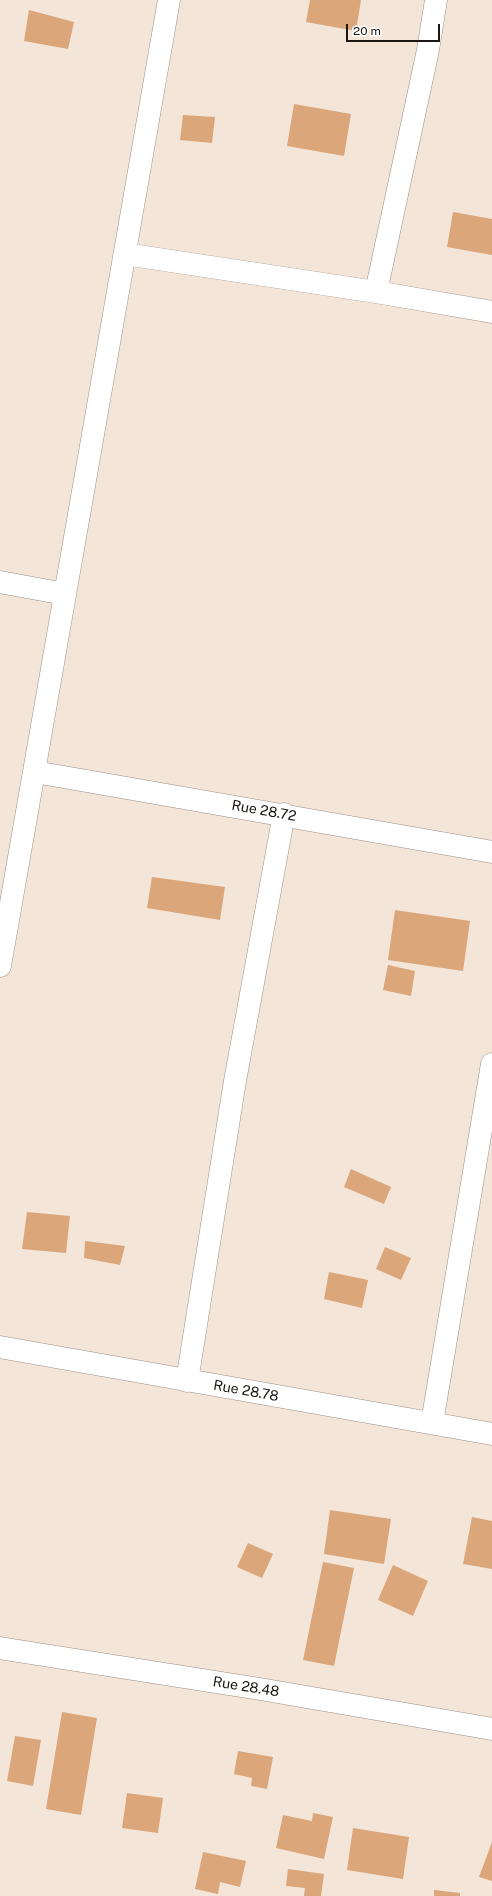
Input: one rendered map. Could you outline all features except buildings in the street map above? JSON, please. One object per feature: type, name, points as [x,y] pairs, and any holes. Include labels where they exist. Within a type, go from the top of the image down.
[{"type":"street","points":[[0,966],[169,0]]},
{"type":"street","points":[[376,292],[428,50],[436,0]]},
{"type":"street","points":[[124,254],[376,292],[492,312]]},
{"type":"street","points":[[0,582],[65,594]]},
{"type":"street","name":"Rue 28.72","points":[[35,772],[284,814],[492,852]]},
{"type":"street","points":[[187,1380],[235,1081],[284,814]]},
{"type":"street","points":[[432,1422],[492,1064]]},
{"type":"street","name":"Rue 28.78","points":[[0,1347],[432,1422],[492,1434]]},
{"type":"street","name":"Rue 28.48","points":[[0,1648],[260,1689],[492,1729]]}]
